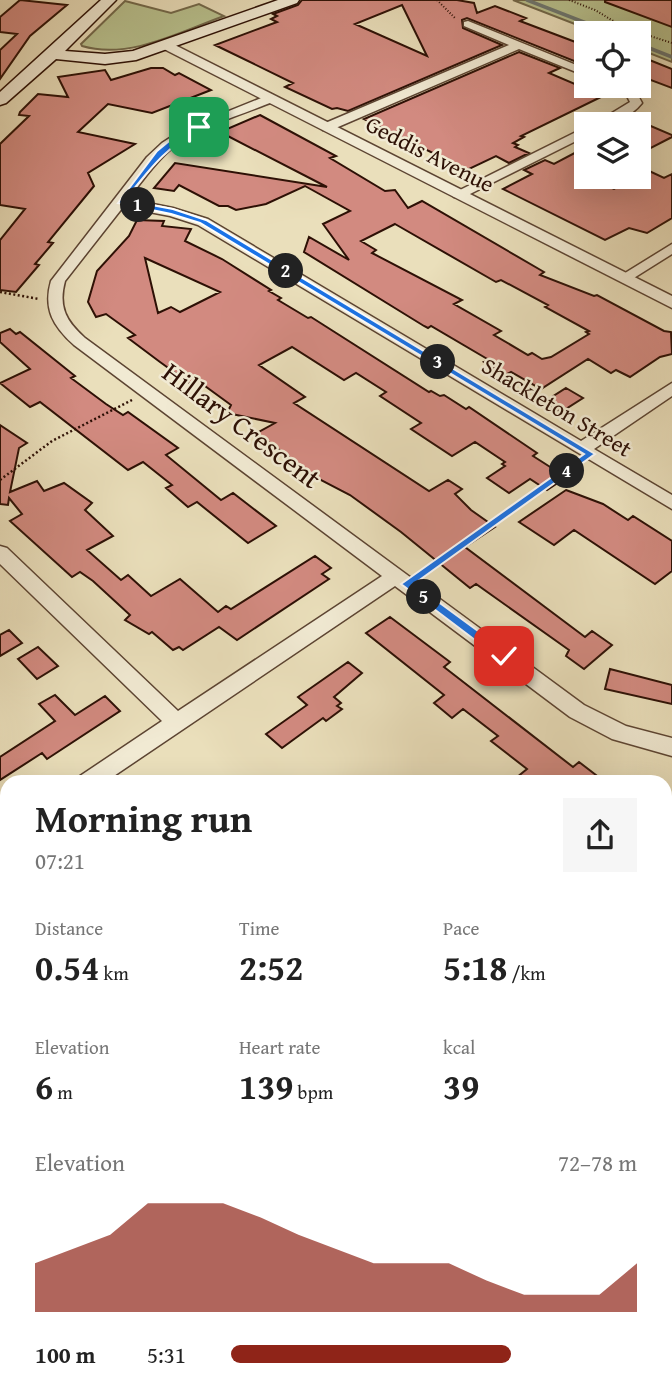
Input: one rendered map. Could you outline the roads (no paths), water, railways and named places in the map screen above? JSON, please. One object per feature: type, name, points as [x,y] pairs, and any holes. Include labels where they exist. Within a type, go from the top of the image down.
[{"type":"main road","points":[[2,94],[55,52],[109,0]]},
{"type":"main road","points":[[55,52],[94,59],[136,55],[292,0]]},
{"type":"street","points":[[468,24],[574,68]]},
{"type":"street","points":[[327,127],[519,45]]},
{"type":"street","name":"Geddis Avenue","points":[[167,46],[672,303]]},
{"type":"street","points":[[120,202],[152,160],[176,139],[271,98]]},
{"type":"street","points":[[624,112],[634,107],[635,99],[651,99]]},
{"type":"street","points":[[459,194],[574,137]]},
{"type":"street","name":"Hillary Crescent","points":[[120,202],[58,281],[52,301],[53,311],[65,329],[577,710],[620,733],[672,747]]},
{"type":"street","name":"Shackleton Street","points":[[120,202],[173,212],[203,222],[672,503]]},
{"type":"street","points":[[624,278],[672,248]]},
{"type":"street","points":[[587,451],[672,388]]},
{"type":"street","points":[[0,553],[176,722]]},
{"type":"street","points":[[98,775],[176,722],[402,580]]},
{"type":"waterway","points":[[527,0],[581,21]]},
{"type":"waterway","points":[[651,49],[672,57]]}]
